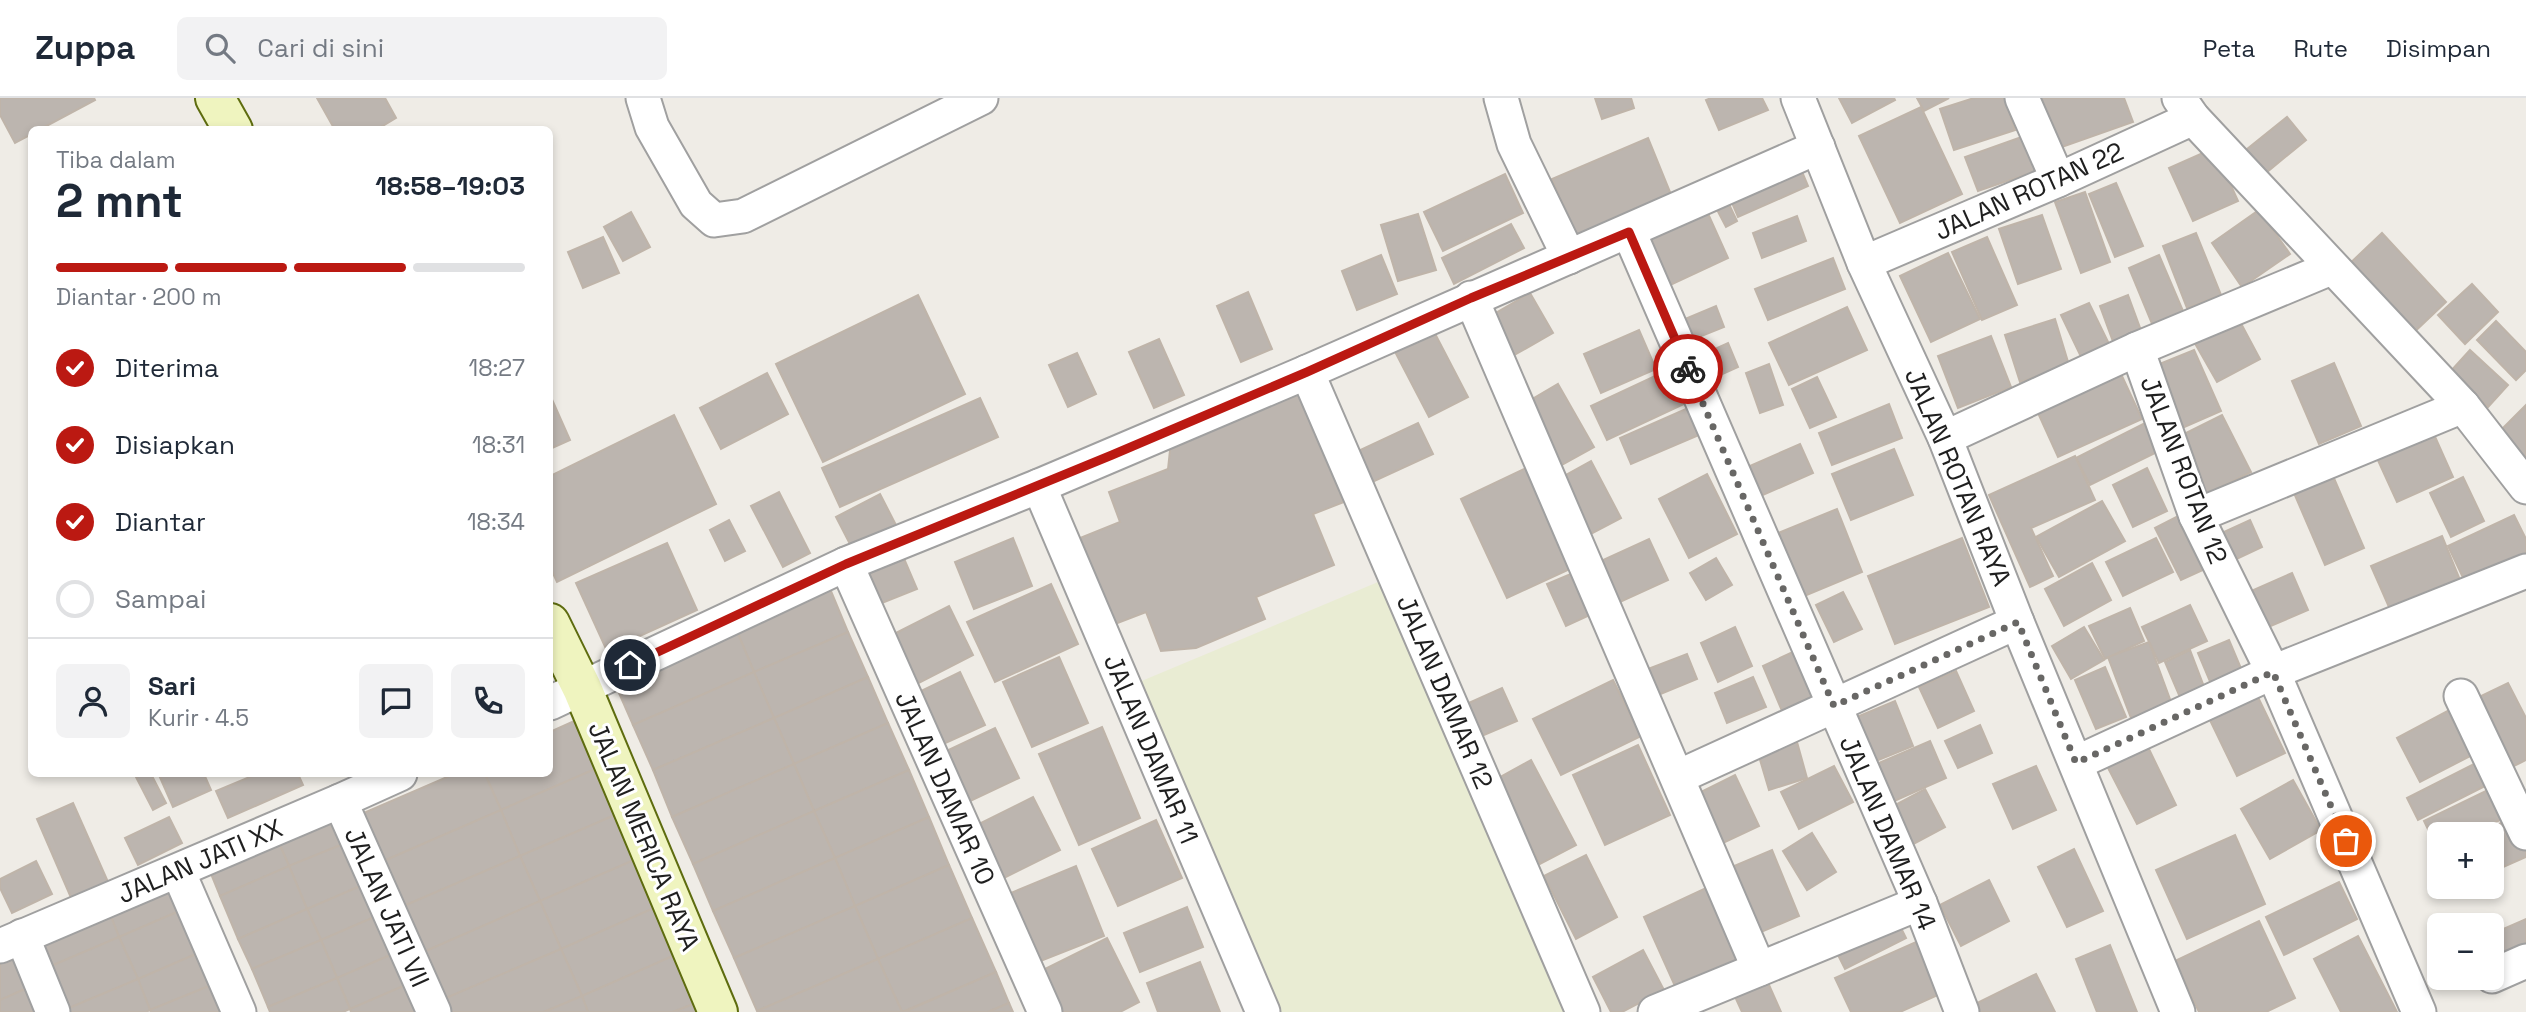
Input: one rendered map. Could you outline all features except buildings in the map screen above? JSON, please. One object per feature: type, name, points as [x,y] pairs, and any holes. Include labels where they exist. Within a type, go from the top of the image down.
[{"type":"street","points":[[215,98],[231,126]]},
{"type":"street","points":[[643,98],[652,127],[696,204],[714,220],[743,216],[981,98]]},
{"type":"street","points":[[1501,98],[1514,144],[1569,257]]},
{"type":"street","name":"JALAN ROTAN RAYA","points":[[1798,98],[1864,262],[1945,438],[2178,1012]]},
{"type":"street","points":[[2022,98],[2058,180]]},
{"type":"street","points":[[2186,108],[2331,268],[2463,406],[2526,487]]},
{"type":"street","name":"JALAN ROTAN 22","points":[[1864,262],[2058,180],[2186,108]]},
{"type":"street","points":[[566,695],[846,564],[1039,486],[1307,372],[1818,147]]},
{"type":"street","name":"JALAN DAMAR 14","points":[[1629,232],[1920,903],[1962,1012]]},
{"type":"street","points":[[1945,438],[2137,349],[2331,268]]},
{"type":"street","points":[[1471,298],[1759,969]]},
{"type":"street","name":"JALAN ROTAN 12","points":[[2137,349],[2196,516],[2273,672],[2419,1012]]},
{"type":"street","name":"JALAN DAMAR 12","points":[[1307,372],[1583,1012]]},
{"type":"street","points":[[2196,516],[2463,406]]},
{"type":"street","name":"JALAN DAMAR 11","points":[[1039,486],[1263,1012]]},
{"type":"street","name":"JALAN DAMAR 10","points":[[846,564],[1045,1012]]},
{"type":"street","points":[[2076,763],[2273,672],[2526,571]]},
{"type":"street","points":[[1678,777],[2018,622]]},
{"type":"street","name":"JALAN MERICA RAYA","points":[[553,636],[566,695],[718,1012]]},
{"type":"street","points":[[2461,695],[2526,833]]},
{"type":"street","name":"JALAN JATI XX","points":[[11,941],[393,777]]},
{"type":"street","name":"JALAN JATI VII","points":[[340,801],[434,1012]]},
{"type":"street","points":[[178,871],[239,1012]]},
{"type":"street","points":[[1655,1012],[1920,903]]},
{"type":"street","points":[[11,941],[53,1012]]},
{"type":"street","points":[[2504,971],[2526,961]]},
{"type":"green space","points":[[1390,577],[1578,1012],[1275,1012],[1132,685]]},
{"type":"way so far","points":[[1688,369],[1834,706],[2018,622],[2076,763],[2273,672],[2346,841]]},
{"type":"route","points":[[630,665],[846,564],[1039,486],[1629,232],[1688,369]]}]
